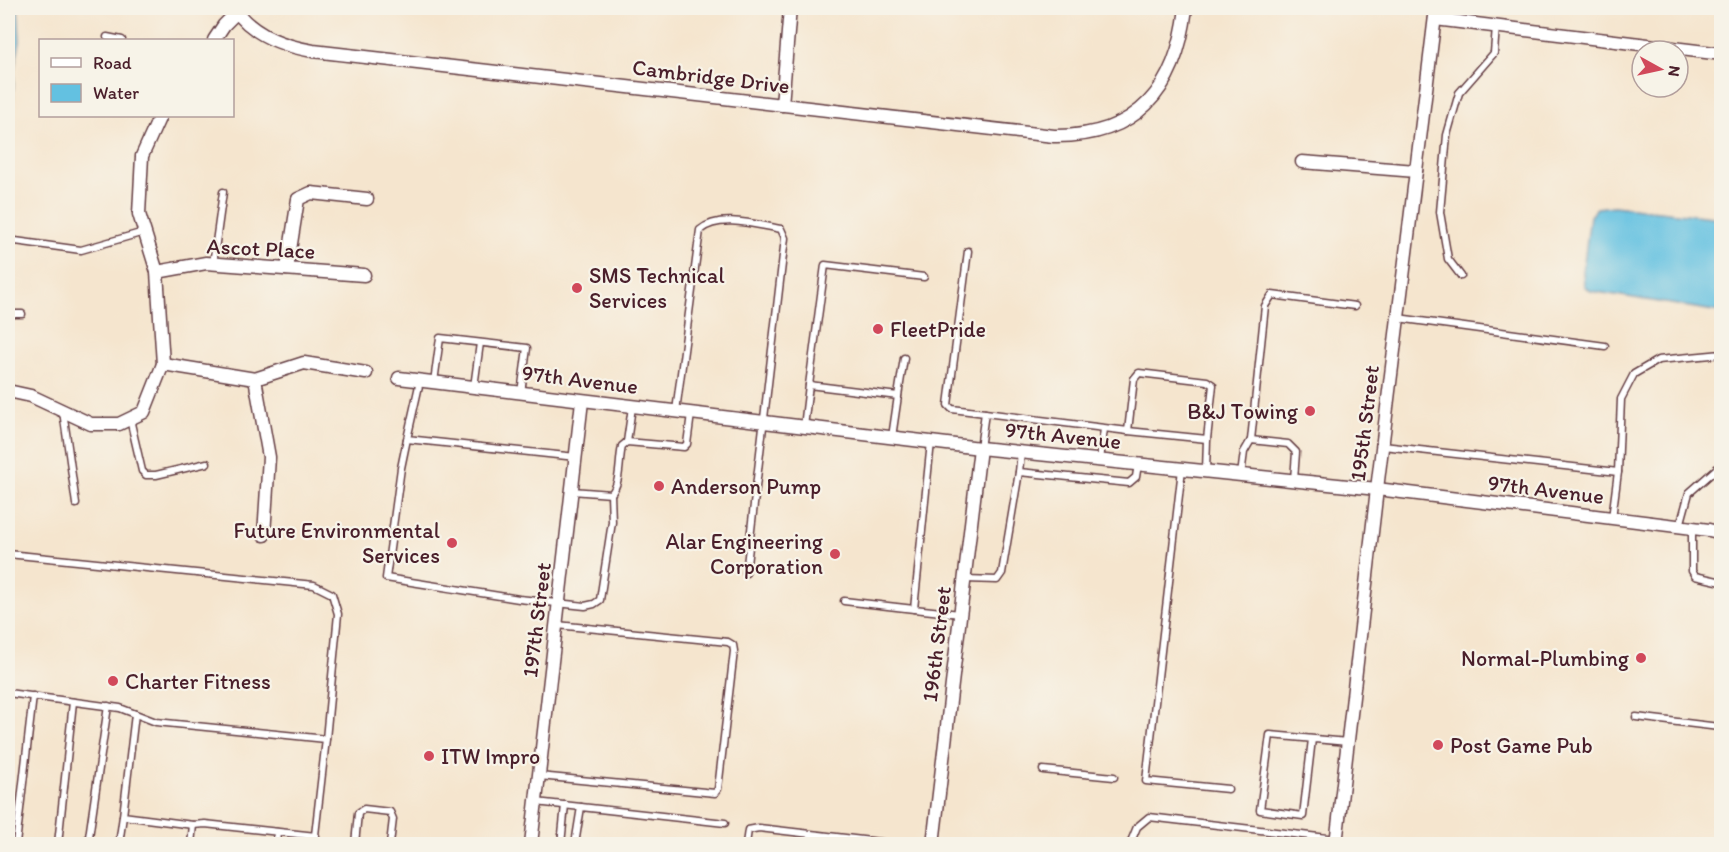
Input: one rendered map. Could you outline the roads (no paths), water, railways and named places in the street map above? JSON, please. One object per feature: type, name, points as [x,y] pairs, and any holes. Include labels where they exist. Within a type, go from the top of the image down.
[{"type":"street","points":[[782,105],[790,8]]},
{"type":"street","name":"Cambridge Drive","points":[[235,10],[257,30],[292,48],[1054,136],[1074,136],[1103,130],[1125,120],[1152,98],[1171,70],[1181,43],[1186,8]]},
{"type":"street","points":[[215,39],[235,10]]},
{"type":"street","points":[[1436,13],[1496,27],[1722,54]]},
{"type":"street","name":"195th Street","points":[[1337,842],[1377,489],[1436,13]]},
{"type":"street","points":[[8,391],[32,396],[91,424],[119,424],[144,412],[163,364],[157,272],[139,214],[142,156],[160,117]]},
{"type":"street","points":[[1302,162],[1416,171]]},
{"type":"street","points":[[287,269],[298,199],[311,193],[367,199]]},
{"type":"street","name":"Ascot Place","points":[[157,272],[206,263],[364,275]]},
{"type":"street","points":[[163,364],[255,380],[304,363],[366,373]]},
{"type":"street","name":"97th Avenue","points":[[399,378],[980,448],[1377,489],[1722,533]]},
{"type":"street","points":[[255,380],[269,458],[264,535]]},
{"type":"street","name":"197th Street","points":[[531,844],[582,401]]},
{"type":"street","name":"196th Street","points":[[933,844],[980,448]]},
{"type":"lane","points":[[1461,276],[1448,259],[1440,212],[1447,135],[1459,93],[1494,53],[1496,27]]},
{"type":"lane","points":[[107,37],[117,39]]},
{"type":"lane","points":[[213,264],[223,192]]},
{"type":"lane","points":[[676,412],[700,230],[713,222],[723,220],[782,229],[785,238],[746,573]]},
{"type":"lane","points":[[8,240],[81,250],[145,232]]},
{"type":"lane","points":[[968,251],[948,405],[952,409],[1104,429],[1207,439]]},
{"type":"lane","points":[[804,427],[825,265],[924,277]]},
{"type":"lane","points":[[1241,475],[1244,452],[1251,440],[1265,306],[1272,295],[1354,306]]},
{"type":"lane","points":[[8,314],[22,314]]},
{"type":"lane","points":[[1398,318],[1605,346]]},
{"type":"lane","points":[[434,382],[440,338],[480,342],[527,348],[521,393]]},
{"type":"lane","points":[[474,387],[480,342]]},
{"type":"lane","points":[[1612,518],[1621,399],[1634,374],[1658,360],[1722,354]]},
{"type":"lane","points":[[892,437],[904,358]]},
{"type":"lane","points":[[1128,431],[1134,380],[1139,373],[1207,381],[1213,385],[1206,471]]},
{"type":"lane","points":[[420,381],[401,468],[386,578],[519,599],[585,606],[600,600],[612,522],[610,494],[616,486],[622,446],[627,442],[632,407]]},
{"type":"lane","points":[[809,385],[898,396]]},
{"type":"lane","points":[[63,411],[75,504]]},
{"type":"lane","points":[[980,448],[985,412]]},
{"type":"lane","points":[[627,442],[684,447],[687,444],[691,414]]},
{"type":"lane","points":[[130,418],[142,471],[146,474],[156,476],[207,463]]},
{"type":"lane","points":[[1100,460],[1104,429]]},
{"type":"lane","points":[[407,439],[576,457]]},
{"type":"lane","points":[[1251,440],[1288,444],[1296,452],[1294,481]]},
{"type":"lane","points":[[914,609],[931,442]]},
{"type":"lane","points":[[1383,446],[1617,472]]},
{"type":"lane","points":[[964,579],[997,580],[1002,573],[1021,452]]},
{"type":"lane","points":[[1019,471],[1129,483],[1136,477],[1138,464]]},
{"type":"lane","points":[[1722,464],[1689,493],[1686,527],[1692,571],[1695,576],[1722,582]]},
{"type":"lane","points":[[1182,469],[1146,781],[1228,789]]},
{"type":"lane","points":[[572,491],[610,494]]},
{"type":"lane","points":[[8,554],[314,585],[332,594],[339,614],[315,844]]},
{"type":"lane","points":[[844,601],[960,614]]},
{"type":"lane","points":[[539,776],[714,793],[718,789],[735,651],[733,645],[728,642],[557,625]]},
{"type":"lane","points":[[8,693],[120,708],[156,722],[326,739]]},
{"type":"lane","points":[[16,844],[33,696]]},
{"type":"lane","points":[[58,844],[73,702]]},
{"type":"lane","points":[[88,844],[108,706]]},
{"type":"lane","points":[[1636,717],[1720,727],[1722,708]]},
{"type":"lane","points":[[119,844],[135,714]]},
{"type":"lane","points":[[1312,739],[1303,816],[1260,810],[1270,735],[1348,742]]},
{"type":"lane","points":[[1043,770],[1114,777]]},
{"type":"lane","points":[[536,802],[725,823]]},
{"type":"lane","points":[[561,844],[565,805]]},
{"type":"lane","points":[[575,844],[580,807]]},
{"type":"lane","points":[[355,844],[358,813],[364,809],[390,812],[393,819],[390,844]]},
{"type":"lane","points":[[123,816],[316,836]]},
{"type":"lane","points":[[1131,844],[1137,827],[1149,817],[1294,834],[1337,842]]},
{"type":"lane","points":[[191,844],[194,825]]},
{"type":"lane","points":[[746,844],[748,830],[759,828],[897,844]]},
{"type":"lane","points":[[276,844],[277,832]]},
{"type":"lane","points":[[1294,834],[1296,844]]},
{"type":"water","points":[[8,8],[18,8],[20,41],[14,70],[13,98],[8,109]]},
{"type":"water","points":[[1614,206],[1721,218],[1721,312],[1591,291],[1584,286],[1583,271],[1590,216],[1597,208]]},
{"type":"place","name":"SMS Technical Services","points":[[577,288]]},
{"type":"place","name":"FleetPride","points":[[878,329]]},
{"type":"place","name":"B&J Towing","points":[[1310,411]]},
{"type":"place","name":"Anderson Pump","points":[[659,486]]},
{"type":"place","name":"Future Environmental Services","points":[[452,543]]},
{"type":"place","name":"Alar Engineering Corporation","points":[[835,554]]},
{"type":"place","name":"Normal-Plumbing","points":[[1641,658]]},
{"type":"place","name":"Charter Fitness","points":[[113,681]]},
{"type":"place","name":"Post Game Pub","points":[[1438,745]]},
{"type":"place","name":"ITW Impro","points":[[429,756]]}]
